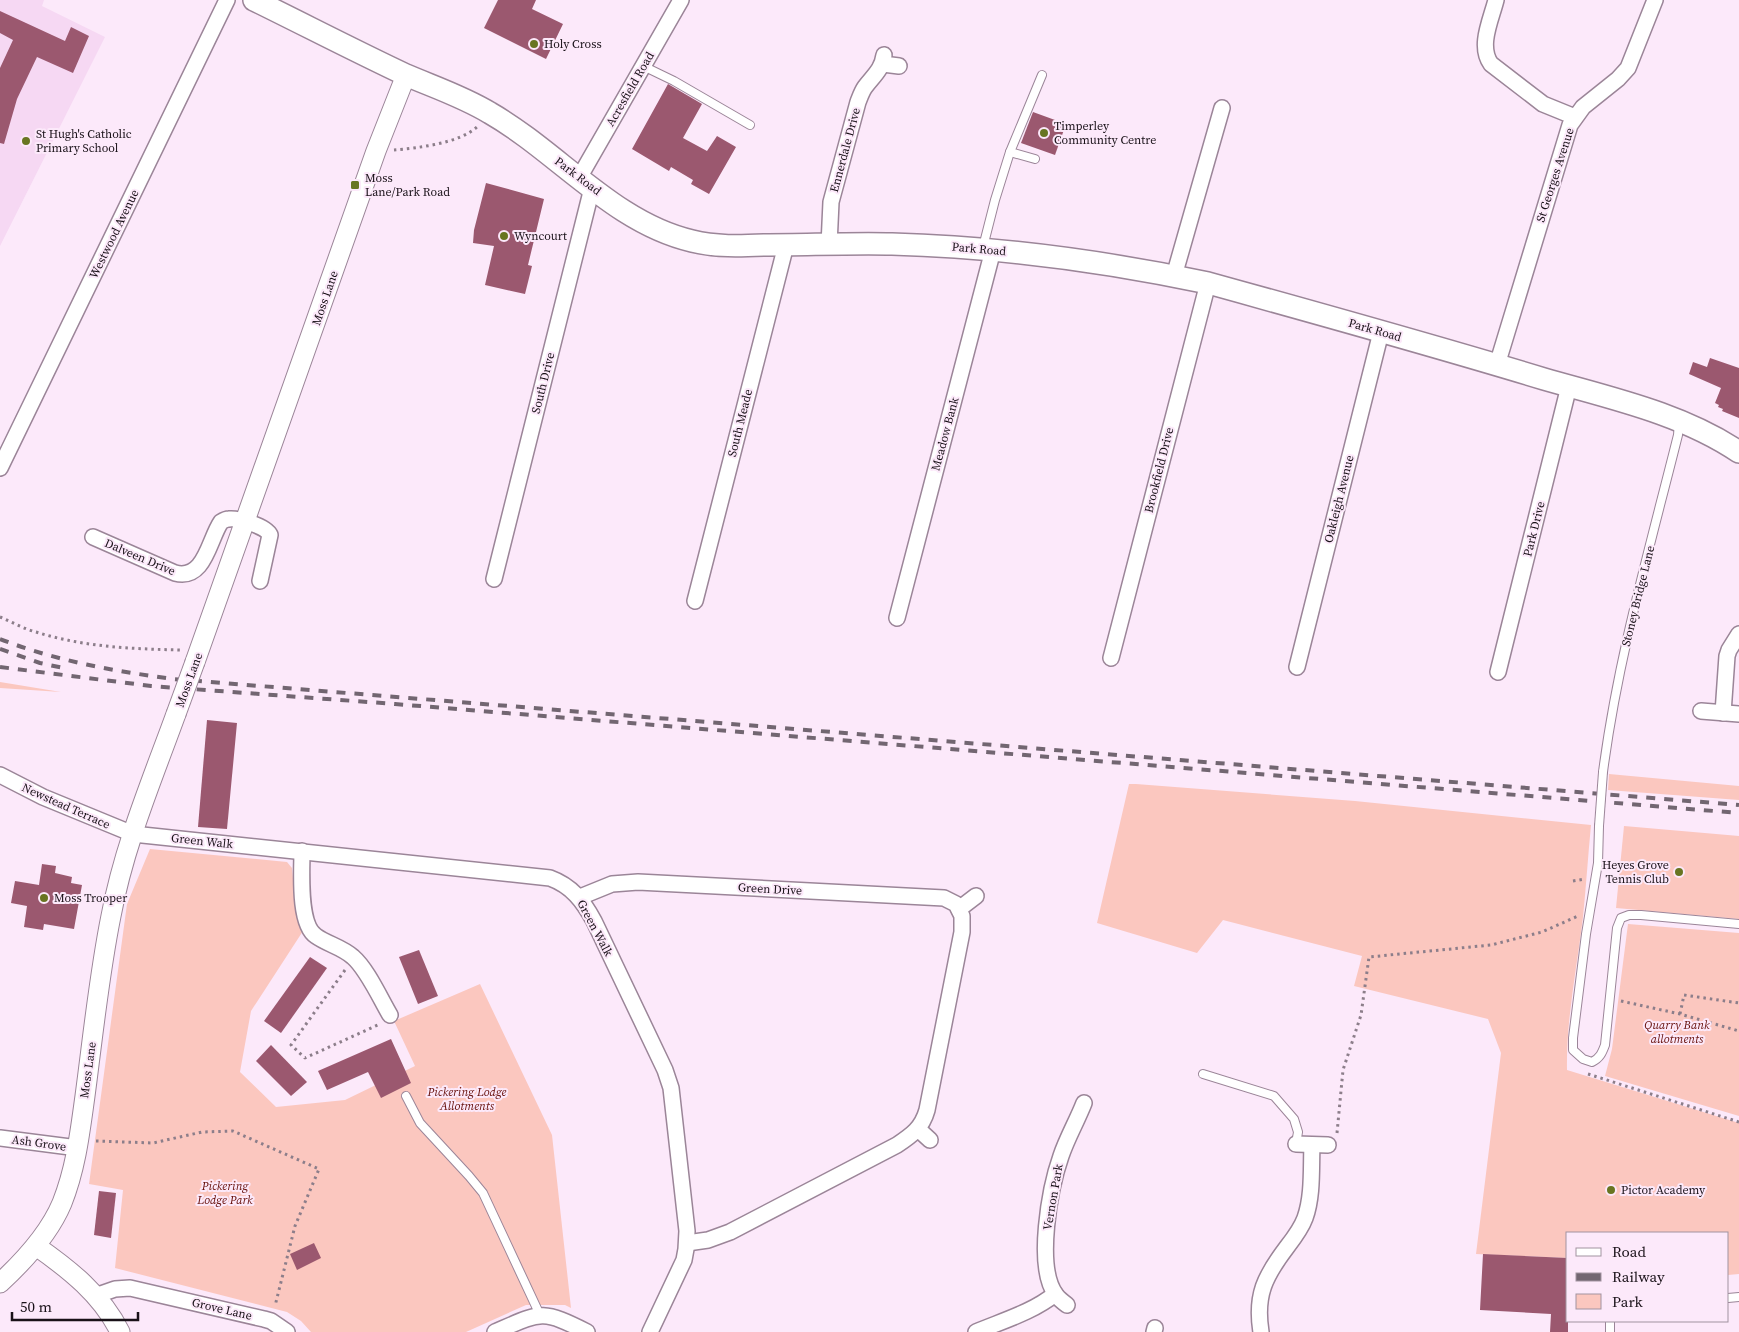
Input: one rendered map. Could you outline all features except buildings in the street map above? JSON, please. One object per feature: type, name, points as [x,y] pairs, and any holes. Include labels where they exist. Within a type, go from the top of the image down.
[{"type":"main road","name":"Park Road","points":[[257,1],[406,75],[489,112],[521,133],[633,216],[648,225],[676,237],[721,245],[894,244],[988,250],[1107,264],[1174,276],[1208,283],[1643,408],[1679,421],[1716,438],[1739,452]]},
{"type":"street","name":"Westwood Avenue","points":[[0,468],[227,0]]},
{"type":"street","name":"Acresfield Road","points":[[586,183],[643,66],[681,0]]},
{"type":"street","name":"St Georges Avenue","points":[[1496,0],[1485,42],[1486,55],[1490,64],[1543,104],[1575,117],[1567,134],[1497,365]]},
{"type":"street","points":[[1575,117],[1591,99],[1618,79],[1628,68],[1655,0]]},
{"type":"street","name":"Ennerdale Drive","points":[[829,245],[829,218],[835,185],[858,102],[864,88],[879,72],[883,60],[899,66]]},
{"type":"street","name":"Moss Lane","points":[[0,1283],[36,1246],[62,1204],[73,1171],[78,1144],[111,916],[121,868],[246,522],[376,151],[406,75]]},
{"type":"street","points":[[1174,276],[1222,108]]},
{"type":"street","name":"South Drive","points":[[494,579],[586,183]]},
{"type":"street","name":"South Meade","points":[[695,601],[786,245]]},
{"type":"street","name":"Meadow Bank","points":[[897,618],[988,250]]},
{"type":"street","name":"Brookfield Drive","points":[[1111,658],[1208,283]]},
{"type":"street","name":"Oakleigh Avenue","points":[[1297,666],[1381,332]]},
{"type":"street","name":"Park Drive","points":[[1498,672],[1569,386]]},
{"type":"street","name":"Dalveen Drive","points":[[93,537],[175,573],[183,574],[193,571],[199,566],[221,522],[232,518],[246,522]]},
{"type":"street","points":[[246,522],[264,528],[270,534],[260,581]]},
{"type":"street","points":[[1723,713],[1728,650],[1739,634]]},
{"type":"street","points":[[1701,711],[1739,714]]},
{"type":"street","name":"Newstead Terrace","points":[[0,775],[60,804],[133,834]]},
{"type":"street","name":"Green Walk","points":[[133,834],[550,878],[563,883],[580,897],[602,938],[669,1082],[687,1243],[684,1260],[650,1332]]},
{"type":"street","points":[[302,851],[304,914],[309,929],[315,936],[354,957],[390,1015]]},
{"type":"street","name":"Green Drive","points":[[580,897],[612,884],[638,882],[944,898],[956,904],[959,909]]},
{"type":"street","points":[[687,1243],[708,1240],[730,1232],[898,1145],[918,1129],[924,1120],[927,1110],[962,932],[962,916],[959,909],[976,896]]},
{"type":"street","name":"Vernon Park","points":[[1055,1294],[1049,1281],[1047,1267],[1046,1231],[1049,1209],[1061,1154],[1084,1103]]},
{"type":"street","points":[[918,1129],[930,1140]]},
{"type":"street","name":"Ash Grove","points":[[0,1138],[78,1144]]},
{"type":"street","points":[[1296,1144],[1328,1145]]},
{"type":"street","points":[[1261,1332],[1259,1311],[1261,1291],[1271,1268],[1300,1230],[1306,1217],[1310,1192],[1312,1145]]},
{"type":"street","points":[[36,1246],[64,1265],[95,1296],[120,1332]]},
{"type":"street","name":"Grove Lane","points":[[95,1296],[115,1289],[138,1289],[272,1321],[286,1332]]},
{"type":"street","points":[[976,1332],[1034,1308],[1046,1302],[1055,1294],[1068,1305]]},
{"type":"street","points":[[495,1332],[532,1316],[540,1315],[555,1317],[587,1332]]},
{"type":"lane","points":[[643,66],[750,125]]},
{"type":"lane","points":[[988,250],[996,200],[1010,152],[1042,75]]},
{"type":"lane","points":[[1010,152],[1035,159]]},
{"type":"lane","name":"Stoney Bridge Lane","points":[[1587,1061],[1578,1056],[1574,1050],[1573,1038],[1598,862],[1603,772],[1610,723],[1627,636],[1678,435],[1679,421]]},
{"type":"lane","points":[[1587,1061],[1592,1062],[1597,1059],[1602,1053],[1607,1038],[1617,928],[1622,918],[1629,915],[1641,915],[1739,924]]},
{"type":"lane","points":[[1203,1074],[1274,1096],[1294,1119],[1298,1132],[1296,1144]]},
{"type":"lane","points":[[406,1096],[420,1123],[483,1193],[540,1315]]},
{"type":"path","points":[[376,151],[408,149],[454,139],[474,130],[489,112]]},
{"type":"path","points":[[0,617],[35,632],[90,645],[146,649],[197,656]]},
{"type":"path","points":[[1328,1145],[1337,1136],[1343,1070],[1362,1015],[1369,958],[1490,945],[1542,932],[1590,911]]},
{"type":"path","points":[[354,957],[291,1044],[305,1058],[392,1019],[390,1015]]},
{"type":"path","points":[[1680,1014],[1684,995],[1739,1003]]},
{"type":"path","points":[[1611,1000],[1680,1014],[1739,1031]]},
{"type":"path","points":[[1587,1061],[1586,1071],[1593,1077],[1739,1122]]},
{"type":"path","points":[[78,1144],[153,1143],[202,1132],[233,1131],[319,1169],[295,1226],[272,1321]]},
{"type":"shaded area","name":"St Hugh's Catholic Primary School","points":[[0,0],[44,0],[42,6],[105,37],[0,246]]},
{"type":"green space","points":[[0,682],[61,692],[0,688]]},
{"type":"green space","points":[[1609,774],[1739,786],[1739,800],[1608,790]]},
{"type":"green space","points":[[1129,784],[1355,801],[1591,825],[1583,917],[1570,1013],[1567,1070],[1739,1123],[1739,1274],[1729,1275],[1729,1232],[1566,1232],[1566,1258],[1476,1254],[1501,1053],[1488,1019],[1354,986],[1362,956],[1223,920],[1197,953],[1097,923]]},
{"type":"green space","name":"Heyes Grove Tennis Club","points":[[1624,826],[1739,836],[1739,919],[1616,908]]},
{"type":"green space","name":"Pickering Lodge Park","points":[[150,849],[287,862],[292,868],[296,910],[303,931],[251,1011],[240,1072],[276,1107],[345,1100],[415,1066],[394,1021],[480,984],[552,1135],[571,1308],[565,1305],[526,1305],[466,1332],[311,1332],[301,1321],[287,1312],[115,1268],[123,1190],[89,1184],[127,904]]},
{"type":"green space","name":"Quarry Bank allotments","points":[[1628,924],[1739,933],[1739,1116],[1605,1076],[1612,1049]]},
{"type":"railway","points":[[0,639],[21,647],[85,664],[173,679],[1739,805]]},
{"type":"railway","points":[[0,649],[40,663],[68,669]]},
{"type":"railway","points":[[0,667],[151,686],[395,704],[1739,813]]},
{"type":"place","name":"Holy Cross","points":[[534,44]]},
{"type":"place","name":"Timperley Community Centre","points":[[1044,133]]},
{"type":"place","name":"St Hugh's Catholic Primary School","points":[[26,141]]},
{"type":"place","name":"Moss Lane/Park Road","points":[[355,185]]},
{"type":"place","name":"Wyncourt","points":[[504,236]]},
{"type":"place","name":"Heyes Grove Tennis Club","points":[[1679,872]]},
{"type":"place","name":"Moss Trooper","points":[[44,898]]},
{"type":"place","name":"Pictor Academy","points":[[1611,1190]]},
{"type":"park label","name":"Pickering Lodge Allotments","points":[[467,1099]]}]
